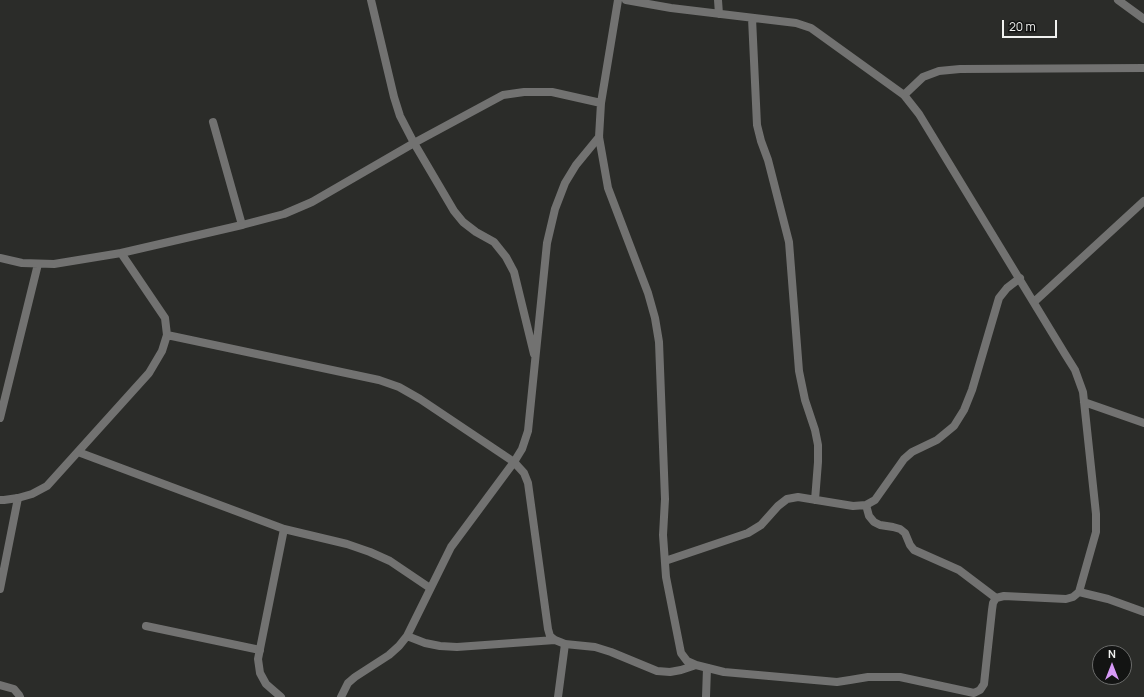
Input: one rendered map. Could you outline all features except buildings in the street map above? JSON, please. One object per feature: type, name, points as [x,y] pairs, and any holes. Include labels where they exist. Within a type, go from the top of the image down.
[{"type":"street","points":[[371,0],[394,97],[400,116],[454,211],[463,222],[476,232],[494,242],[506,257],[514,272],[536,362]]},
{"type":"street","points":[[618,0],[601,103],[599,137],[608,188],[648,293],[655,318],[659,342],[665,499],[663,535],[666,577],[682,653],[687,661],[696,665],[724,672],[837,682],[868,676],[900,677],[974,693],[980,690],[984,684],[992,610],[993,603],[996,598],[1004,596],[1066,599],[1080,592],[1108,599],[1144,612]]},
{"type":"street","points":[[626,0],[671,8],[796,23],[811,28],[904,95],[919,114],[1075,370],[1083,392],[1096,514],[1096,532],[1080,592]]},
{"type":"street","points":[[718,0],[719,14]]},
{"type":"street","points":[[1118,0],[1144,19]]},
{"type":"street","points":[[752,18],[757,126],[768,160],[789,242],[799,371],[805,400],[815,430],[818,445],[815,500]]},
{"type":"street","points":[[904,95],[923,77],[939,71],[960,69],[1144,68]]},
{"type":"street","points":[[0,258],[22,263],[54,264],[121,253],[242,226],[284,214],[312,202],[414,143],[504,96],[524,92],[552,92],[601,103]]},
{"type":"street","points":[[213,122],[242,226]]},
{"type":"street","points":[[341,697],[348,684],[355,676],[389,655],[407,636],[451,548],[522,449],[528,431],[547,243],[555,209],[564,183],[576,165],[599,137]]},
{"type":"street","points":[[1034,302],[1144,201]]},
{"type":"street","points":[[0,500],[18,498],[32,494],[47,486],[149,373],[162,351],[166,334],[165,318],[121,253]]},
{"type":"street","points":[[0,418],[38,264]]},
{"type":"street","points":[[665,561],[748,533],[761,525],[778,506],[787,499],[798,498],[853,506],[866,505],[876,500],[904,459],[912,452],[937,440],[954,426],[964,410],[972,390],[999,298],[1007,288],[1020,278]]},
{"type":"street","points":[[166,334],[379,380],[399,387],[420,399],[514,462],[524,473],[528,483],[550,636],[565,644],[595,647],[612,652],[657,671],[670,672],[696,665]]},
{"type":"street","points":[[1084,402],[1144,422]]},
{"type":"street","points":[[78,452],[284,529],[348,544],[370,552],[390,561],[430,588]]},
{"type":"street","points":[[0,589],[18,498]]},
{"type":"street","points":[[866,505],[869,516],[874,522],[880,525],[900,529],[905,533],[914,550],[959,570],[996,598]]},
{"type":"street","points":[[281,697],[266,684],[260,673],[258,659],[284,529]]},
{"type":"street","points":[[146,626],[260,650]]},
{"type":"street","points":[[407,636],[425,643],[456,647],[555,640]]},
{"type":"street","points":[[558,697],[565,644]]},
{"type":"street","points":[[706,697],[707,668]]},
{"type":"street","points":[[0,685],[14,689],[20,697]]}]
